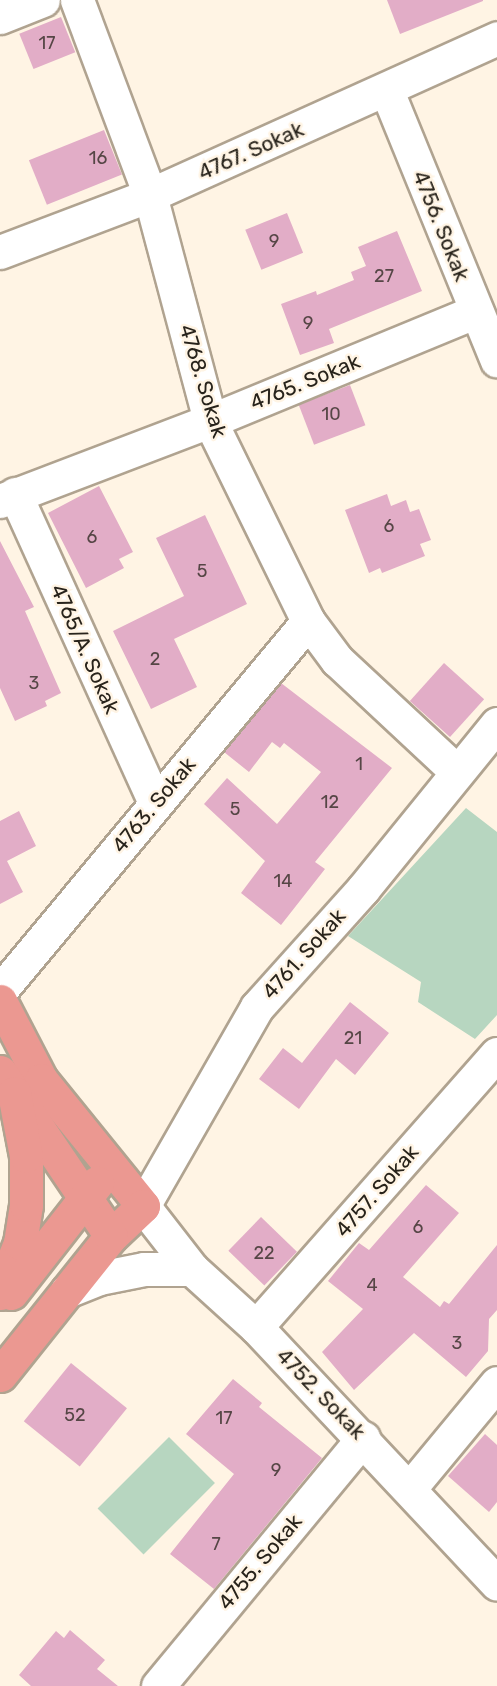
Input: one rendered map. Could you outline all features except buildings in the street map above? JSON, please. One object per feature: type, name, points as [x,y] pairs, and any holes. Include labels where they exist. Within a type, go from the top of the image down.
[{"type":"main road","points":[[0,1002],[41,1080],[143,1206],[111,1236],[0,1375]]},
{"type":"main road","points":[[7,1082],[111,1236]]},
{"type":"main road","points":[[0,1293],[20,1243],[26,1205],[26,1156],[7,1082]]},
{"type":"main road","points":[[0,1306],[62,1231],[83,1197],[110,1168]]},
{"type":"street","points":[[0,17],[43,0]]},
{"type":"street","name":"4768. Sokak","points":[[77,0],[150,195],[210,421],[308,621],[337,660],[456,771]]},
{"type":"street","name":"4767. Sokak","points":[[0,252],[150,195],[387,91],[497,38]]},
{"type":"street","name":"4756. Sokak","points":[[387,91],[475,312],[497,360]]},
{"type":"street","name":"4765. Sokak","points":[[8,497],[210,421],[475,312]]},
{"type":"street","name":"4765/A. Sokak","points":[[8,497],[155,803]]},
{"type":"street","name":"4763. Sokak","points":[[0,991],[308,621]]},
{"type":"street","name":"4761. Sokak","points":[[143,1206],[257,1007],[363,889],[456,771],[497,724]]},
{"type":"street","name":"4757. Sokak","points":[[256,1327],[497,1054]]},
{"type":"street","name":"4752. Sokak","points":[[143,1206],[192,1269],[256,1327],[410,1488],[497,1584]]},
{"type":"street","points":[[67,1291],[99,1278],[144,1269],[192,1269]]},
{"type":"street","points":[[410,1488],[497,1383]]},
{"type":"street","name":"4755. Sokak","points":[[158,1686],[363,1438]]},
{"type":"green space","points":[[466,808],[497,832],[497,1015],[475,1039],[418,1002],[421,982],[348,936]]},
{"type":"green space","points":[[169,1437],[215,1483],[144,1554],[98,1508]]}]
